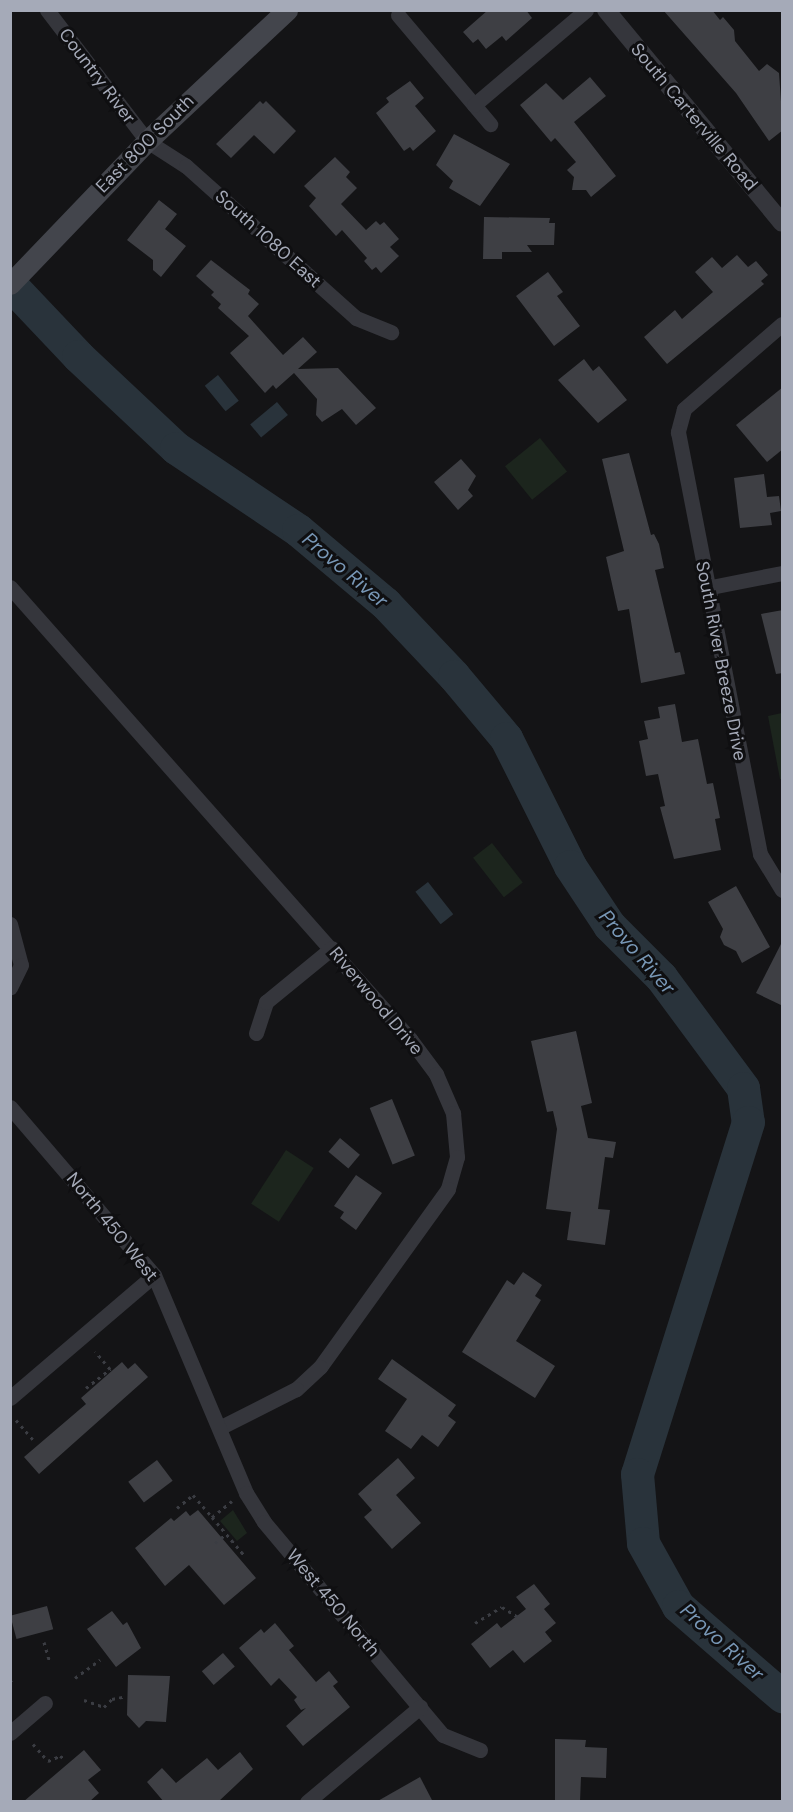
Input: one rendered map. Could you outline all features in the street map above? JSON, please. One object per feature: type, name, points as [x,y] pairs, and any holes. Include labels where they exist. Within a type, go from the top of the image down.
[{"type":"main road","name":"East 800 South","points":[[10,284],[147,141],[287,10]]},
{"type":"street","name":"Country River","points":[[47,10],[147,141]]},
{"type":"street","points":[[474,105],[586,10]]},
{"type":"street","name":"South Carterville Road","points":[[606,10],[783,223]]},
{"type":"street","points":[[398,15],[490,124]]},
{"type":"street","name":"South 1080 East","points":[[147,141],[195,174],[356,318],[391,332]]},
{"type":"street","name":"South River Breeze Drive","points":[[780,888],[760,854],[706,588],[678,432],[684,409],[783,324]]},
{"type":"street","points":[[706,588],[783,573]]},
{"type":"street","name":"Riverwood Drive","points":[[10,587],[332,948],[436,1074],[453,1113],[457,1132],[454,1173],[440,1203],[320,1367],[296,1389],[219,1428]]},
{"type":"street","points":[[10,924],[17,939],[21,965],[10,988]]},
{"type":"street","points":[[256,1033],[266,1002],[332,948]]},
{"type":"street","name":"North 450 West","points":[[10,1107],[154,1275],[219,1428]]},
{"type":"street","points":[[10,1398],[154,1275]]},
{"type":"street","name":"West 450 North","points":[[219,1428],[246,1493],[264,1522],[451,1741],[480,1750]]},
{"type":"street","points":[[10,1732],[45,1703]]},
{"type":"street","points":[[307,1802],[420,1707]]},
{"type":"path","points":[[86,1389],[110,1369],[94,1351]]},
{"type":"path","points":[[16,1420],[34,1441]]},
{"type":"path","points":[[177,1508],[193,1495],[244,1555]]},
{"type":"path","points":[[212,1518],[232,1500]]},
{"type":"path","points":[[214,1543],[226,1534]]},
{"type":"path","points":[[475,1623],[502,1606],[518,1617]]},
{"type":"path","points":[[44,1642],[50,1663]]},
{"type":"path","points":[[75,1678],[100,1660]]},
{"type":"path","points":[[84,1700],[104,1707],[112,1699],[127,1696]]},
{"type":"path","points":[[33,1744],[48,1761],[60,1756],[66,1759]]},
{"type":"shaded area","points":[[218,375],[239,401],[226,411],[205,386]]},
{"type":"shaded area","points":[[277,402],[288,415],[261,438],[250,424]]},
{"type":"shaded area","points":[[540,438],[567,471],[532,500],[505,466]]},
{"type":"shaded area","points":[[782,713],[782,779],[780,779],[768,716]]},
{"type":"shaded area","points":[[492,843],[523,882],[504,897],[473,858]]},
{"type":"shaded area","points":[[428,882],[453,914],[441,924],[415,892]]},
{"type":"shaded area","points":[[286,1150],[314,1168],[279,1222],[251,1204]]},
{"type":"shaded area","points":[[233,1510],[247,1533],[237,1541],[220,1521]]},
{"type":"building","points":[[488,10],[526,10],[532,18],[506,41],[502,36],[486,49],[478,39],[473,43],[463,32]]},
{"type":"building","points":[[663,10],[712,10],[720,20],[723,17],[734,30],[735,41],[759,71],[767,64],[779,73],[783,130],[769,141],[736,93]]},
{"type":"building","points":[[590,77],[606,96],[574,122],[616,176],[591,197],[586,190],[572,190],[574,177],[567,170],[576,162],[555,138],[551,142],[520,105],[546,83],[563,100]]},
{"type":"building","points":[[410,81],[424,98],[415,106],[436,131],[413,151],[410,147],[404,151],[376,113],[389,102],[386,98]]},
{"type":"building","points":[[260,101],[263,104],[266,101],[296,131],[274,154],[254,135],[231,158],[216,144]]},
{"type":"building","points":[[454,134],[510,164],[480,206],[449,188],[453,181],[436,165]]},
{"type":"building","points":[[335,157],[350,172],[346,177],[357,188],[341,204],[366,230],[376,221],[380,225],[384,222],[399,239],[390,247],[399,256],[381,273],[376,267],[372,270],[364,261],[367,258],[342,230],[336,236],[309,206],[316,198],[304,186]]},
{"type":"building","points":[[159,200],[177,214],[165,229],[186,246],[161,277],[153,270],[153,260],[127,240]]},
{"type":"building","points":[[484,217],[550,218],[549,223],[555,223],[554,245],[527,245],[532,252],[502,252],[502,259],[483,259]]},
{"type":"building","points":[[737,255],[748,267],[756,261],[768,275],[761,281],[764,284],[667,364],[644,337],[675,310],[682,319],[713,292],[695,272],[712,257],[722,268]]},
{"type":"building","points":[[211,260],[250,290],[248,294],[259,304],[248,316],[283,355],[303,337],[317,352],[298,369],[338,368],[376,408],[356,425],[342,409],[322,422],[316,415],[317,399],[294,373],[276,389],[273,385],[265,393],[230,353],[249,336],[218,308],[221,304],[211,295],[214,292],[196,276]]},
{"type":"building","points":[[548,272],[563,292],[557,296],[580,326],[554,346],[516,296]]},
{"type":"building","points":[[584,359],[593,371],[599,366],[627,400],[598,423],[558,380]]},
{"type":"building","points":[[783,387],[783,449],[767,462],[736,425]]},
{"type":"building","points":[[629,453],[651,535],[654,534],[659,544],[664,568],[655,570],[675,653],[680,652],[685,674],[641,683],[629,609],[618,611],[606,557],[624,551],[602,459]]},
{"type":"building","points":[[461,459],[476,476],[468,490],[473,496],[458,510],[434,482]]},
{"type":"building","points":[[764,474],[767,497],[779,496],[781,511],[770,513],[772,525],[740,528],[734,478]]},
{"type":"building","points":[[783,610],[783,673],[776,674],[761,614]]},
{"type":"building","points":[[675,704],[682,742],[698,739],[707,784],[713,783],[720,818],[715,819],[721,850],[674,859],[660,807],[665,806],[658,774],[646,776],[639,741],[648,739],[644,721],[660,718],[658,707]]},
{"type":"building","points":[[736,886],[770,947],[742,963],[736,951],[724,945],[720,937],[723,929],[708,902]]},
{"type":"building","points":[[783,940],[783,1006],[756,993]]},
{"type":"building","points":[[576,1031],[592,1103],[581,1106],[588,1138],[616,1142],[613,1158],[605,1157],[598,1209],[610,1210],[605,1245],[567,1240],[571,1212],[546,1209],[557,1129],[553,1111],[547,1112],[531,1041]]},
{"type":"building","points":[[392,1099],[415,1156],[393,1165],[370,1108]]},
{"type":"building","points":[[340,1138],[360,1155],[348,1169],[328,1152]]},
{"type":"building","points":[[356,1175],[382,1193],[356,1230],[340,1218],[344,1212],[334,1206]]},
{"type":"building","points":[[523,1272],[542,1285],[535,1296],[541,1300],[516,1341],[555,1366],[535,1398],[462,1352],[507,1280],[514,1285]]},
{"type":"building","points":[[392,1359],[456,1405],[448,1416],[456,1422],[438,1447],[422,1435],[411,1449],[385,1431],[407,1399],[378,1379]]},
{"type":"building","points":[[122,1362],[128,1369],[135,1363],[148,1377],[39,1474],[24,1457],[86,1404],[81,1398]]},
{"type":"building","points":[[398,1458],[415,1478],[396,1495],[421,1523],[392,1549],[364,1517],[372,1510],[358,1494]]},
{"type":"building","points":[[157,1460],[173,1481],[144,1502],[128,1482]]},
{"type":"building","points":[[198,1510],[256,1578],[224,1605],[189,1565],[165,1586],[135,1548],[171,1518],[174,1521],[186,1511],[190,1516]]},
{"type":"building","points":[[534,1584],[550,1604],[544,1609],[556,1623],[545,1632],[552,1641],[524,1663],[513,1650],[490,1668],[471,1644],[497,1623],[501,1628],[526,1609],[516,1597]]},
{"type":"building","points":[[47,1606],[53,1629],[17,1639],[10,1616]]},
{"type":"building","points":[[112,1611],[123,1625],[127,1622],[141,1648],[116,1667],[87,1629]]},
{"type":"building","points":[[275,1623],[294,1646],[289,1650],[316,1682],[329,1671],[338,1682],[333,1686],[350,1707],[303,1746],[286,1726],[306,1708],[301,1710],[294,1700],[297,1697],[279,1678],[271,1686],[239,1648],[261,1629],[264,1633]]},
{"type":"building","points":[[223,1653],[235,1667],[214,1685],[202,1671]]},
{"type":"building","points":[[128,1675],[170,1676],[166,1722],[146,1721],[139,1728],[127,1715]]},
{"type":"building","points":[[555,1739],[586,1740],[585,1747],[607,1748],[606,1778],[581,1777],[580,1802],[555,1802]]},
{"type":"building","points":[[84,1750],[101,1770],[88,1780],[99,1793],[89,1802],[23,1802]]},
{"type":"building","points":[[240,1752],[253,1769],[218,1802],[164,1802],[147,1782],[162,1768],[176,1783],[207,1758],[218,1770]]},
{"type":"building","points":[[420,1777],[433,1802],[376,1802]]},
{"type":"waterway","name":"Provo River","points":[[10,284],[78,356],[176,448],[298,530],[385,603],[454,676],[506,738],[570,866],[609,925],[661,977],[743,1088],[748,1122],[637,1474],[643,1543],[678,1606],[782,1696]]}]
